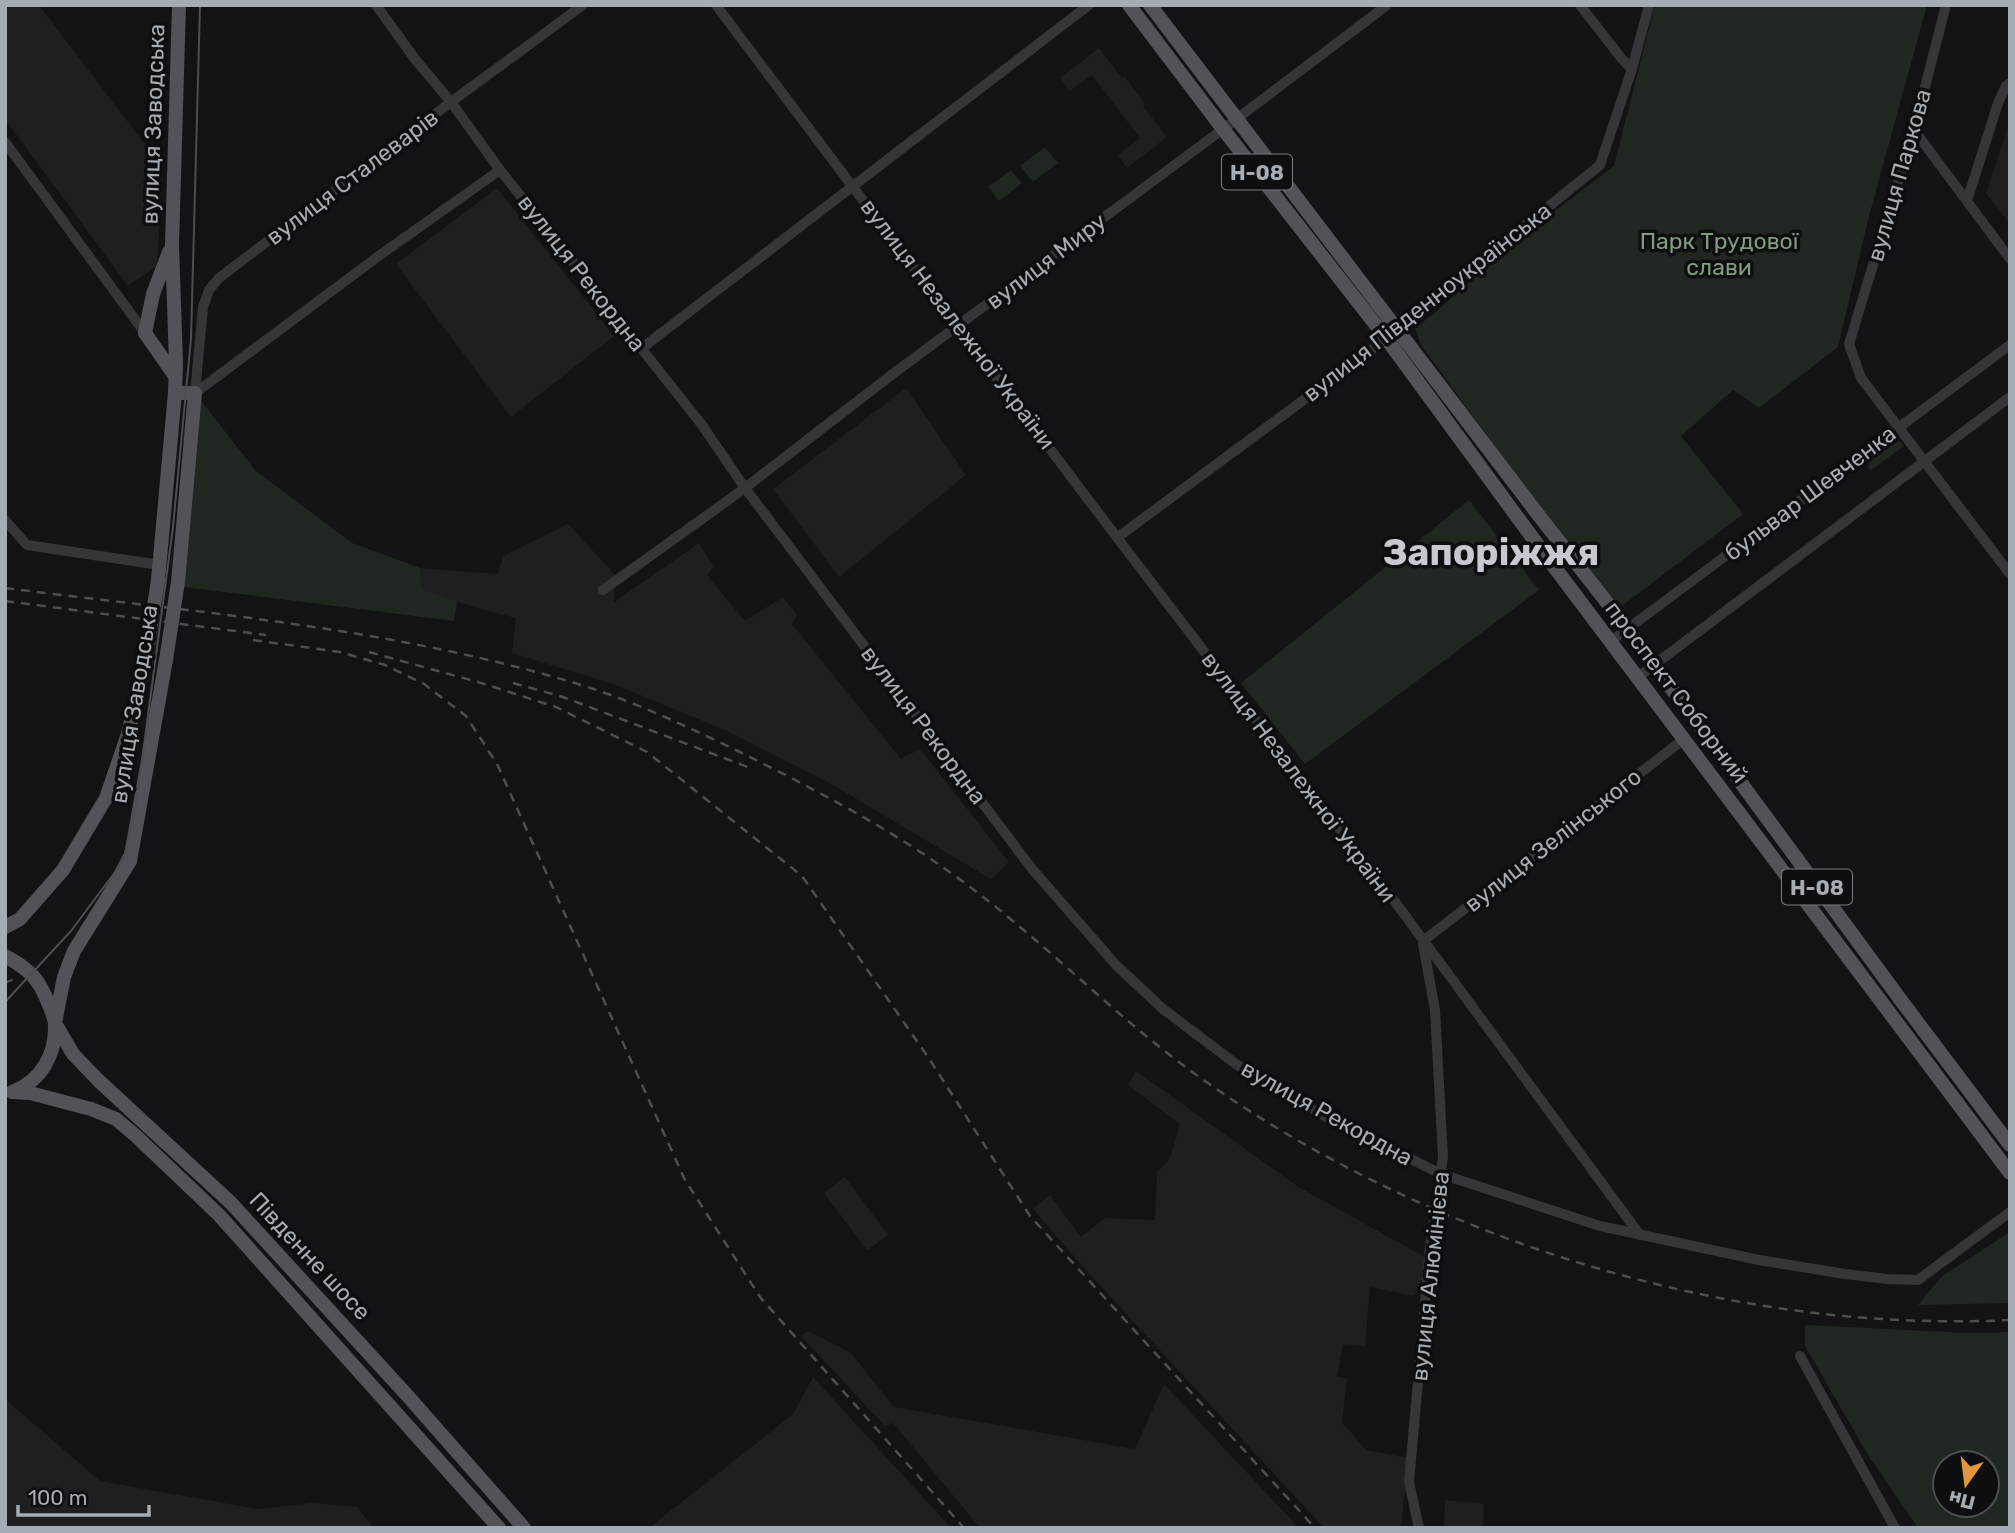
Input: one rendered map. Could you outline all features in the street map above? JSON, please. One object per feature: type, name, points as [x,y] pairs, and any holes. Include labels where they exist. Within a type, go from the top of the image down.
[{"type":"main road","name":"вулиця Заводська","points":[[5,927],[20,919],[62,870],[106,798],[128,734],[146,658],[159,573],[175,393],[172,244],[179,5]]},
{"type":"main road","name":"проспект Соборний","points":[[1129,5],[1223,129],[1392,333],[1627,628],[2010,1145]]},
{"type":"main road","name":"проспект Соборний","points":[[1150,5],[1238,118],[1392,333],[1532,537],[2010,1173]]},
{"type":"main road","name":"вулиця Заводська","points":[[145,333],[153,294],[172,244]]},
{"type":"main road","points":[[145,333],[175,376]]},
{"type":"main road","points":[[175,393],[195,393]]},
{"type":"main road","name":"вулиця Заводська","points":[[9,1092],[20,1089],[35,1078],[50,1058],[64,977],[74,951],[130,861],[166,660],[177,582],[195,393]]},
{"type":"main road","name":"Південне шосе","points":[[5,956],[21,965],[40,985],[55,1023],[73,1054],[231,1203],[524,1528]]},
{"type":"main road","name":"Південне шосе","points":[[9,1092],[30,1093],[91,1109],[116,1119],[219,1215],[499,1528]]},
{"type":"main road","points":[[390,1405],[406,1394]]},
{"type":"street","name":"вулиця Рекордна","points":[[376,5],[500,170],[702,425],[745,488],[1033,870],[1116,965],[1163,1009],[1236,1064],[1326,1117],[1441,1174],[1600,1226],[1640,1235]]},
{"type":"street","name":"вулиця Сталеварів","points":[[195,393],[203,307],[209,290],[219,278],[583,5]]},
{"type":"street","name":"вулиця Незалежної України","points":[[716,5],[1399,907],[1640,1235]]},
{"type":"street","points":[[642,348],[1089,5]]},
{"type":"street","name":"вулиця Миру","points":[[603,590],[745,488],[894,373],[1387,5]]},
{"type":"street","points":[[1580,5],[1632,69]]},
{"type":"street","name":"вулиця Південноукраїнська","points":[[1118,537],[1392,333],[1600,165],[1632,69],[1648,5]]},
{"type":"street","name":"вулиця Паркова","points":[[1898,428],[1861,378],[1849,344],[1914,130],[1946,5]]},
{"type":"street","points":[[1966,201],[1998,103],[2010,83]]},
{"type":"street","points":[[1914,130],[2010,260]]},
{"type":"street","points":[[5,142],[145,333]]},
{"type":"street","points":[[195,393],[380,255],[500,170]]},
{"type":"street","name":"бульвар Шевченка","points":[[1611,641],[2010,345]]},
{"type":"street","name":"бульвар Шевченка","points":[[1637,677],[2010,397]]},
{"type":"street","points":[[1898,428],[2010,574]]},
{"type":"street","points":[[5,520],[27,545],[159,573]]},
{"type":"street","name":"вулиця Зелінського","points":[[1423,941],[1684,739]]},
{"type":"street","name":"вулиця Алюмінієва","points":[[1419,1528],[1409,1482],[1430,1247],[1443,1157],[1436,1010],[1423,941]]},
{"type":"street","points":[[1640,1235],[1759,1260],[1886,1279],[1918,1280],[2010,1212]]},
{"type":"street","points":[[1800,1356],[1895,1528]]},
{"type":"shaded area","points":[[5,5],[39,5],[163,168],[157,266],[128,286],[5,119]]},
{"type":"shaded area","points":[[1099,48],[1122,78],[1125,77],[1167,137],[1127,168],[1118,155],[1140,138],[1092,75],[1070,91],[1060,78]]},
{"type":"shaded area","points":[[2010,121],[2010,224],[1986,193]]},
{"type":"shaded area","points":[[497,188],[614,336],[511,417],[396,264]]},
{"type":"shaded area","points":[[906,388],[966,475],[839,577],[773,489]]},
{"type":"shaded area","points":[[568,524],[615,575],[614,602],[699,543],[714,567],[707,575],[745,621],[783,597],[797,615],[792,624],[901,759],[920,749],[1009,862],[991,879],[833,785],[727,731],[616,685],[512,653],[516,618],[420,589],[420,568],[498,574],[503,556]]},
{"type":"shaded area","points":[[1136,1071],[1297,1186],[1425,1257],[1424,1275],[1414,1296],[1370,1287],[1365,1346],[1343,1344],[1337,1377],[1347,1378],[1342,1422],[1366,1450],[1408,1458],[1401,1528],[1324,1528],[1033,1209],[1050,1195],[1081,1237],[1105,1218],[1155,1220],[1157,1172],[1170,1158],[1180,1124],[1128,1085]]},
{"type":"shaded area","points":[[845,1177],[888,1235],[867,1250],[824,1193]]},
{"type":"shaded area","points":[[808,1331],[851,1353],[894,1407],[1135,1449],[1164,1384],[1299,1528],[980,1528],[893,1423],[885,1426],[801,1336]]},
{"type":"shaded area","points":[[813,1377],[951,1528],[649,1528],[793,1414]]},
{"type":"shaded area","points":[[5,1399],[100,1481],[257,1509],[312,1503],[357,1507],[374,1528],[5,1528]]},
{"type":"shaded area","points":[[1445,1500],[1484,1504],[1483,1528],[1444,1528]]},
{"type":"green space","name":"Парк Трудової слави","points":[[1655,5],[1927,5],[1868,220],[1838,347],[1759,408],[1733,390],[1681,436],[1743,514],[1618,609],[1544,514],[1421,345],[1415,328],[1499,254],[1614,166]]},
{"type":"green space","points":[[1045,147],[1058,163],[1033,182],[1020,166]]},
{"type":"green space","points":[[1011,170],[1022,183],[999,201],[988,187]]},
{"type":"green space","points":[[195,393],[256,471],[352,543],[420,568],[421,589],[457,601],[454,621],[177,586]]},
{"type":"green space","points":[[1898,440],[1904,446],[1871,470],[1868,467],[1871,459]]},
{"type":"green space","points":[[1469,500],[1539,590],[1305,764],[1241,683]]},
{"type":"green space","points":[[2010,1232],[2010,1303],[1918,1305],[1941,1277]]},
{"type":"green space","points":[[1805,1325],[1969,1333],[2010,1332],[2010,1528],[1918,1528],[1868,1455],[1805,1346]]},
{"type":"tram line","points":[[5,1002],[71,931],[115,872],[125,853],[136,806],[173,527],[191,339],[200,5]]},
{"type":"tram line","points":[[5,983],[12,980]]},
{"type":"railway","points":[[5,588],[359,634],[499,662],[612,695],[740,752],[824,795],[906,843],[989,901],[1164,1051],[1195,1074],[1284,1132],[1379,1184],[1479,1228],[1582,1264],[1688,1292],[1796,1311],[1903,1320],[2010,1320]]},
{"type":"railway","points":[[5,601],[266,635]]},
{"type":"railway","points":[[253,640],[340,652],[385,665],[424,684],[466,716],[497,764],[685,1180],[760,1297],[964,1528]]},
{"type":"railway","points":[[369,652],[556,707],[647,752],[802,876],[928,1057],[1030,1216],[1315,1528]]},
{"type":"railway","points":[[513,683],[563,697],[753,769]]},
{"type":"district","name":"Запоріжжя","points":[[1491,552]]}]
